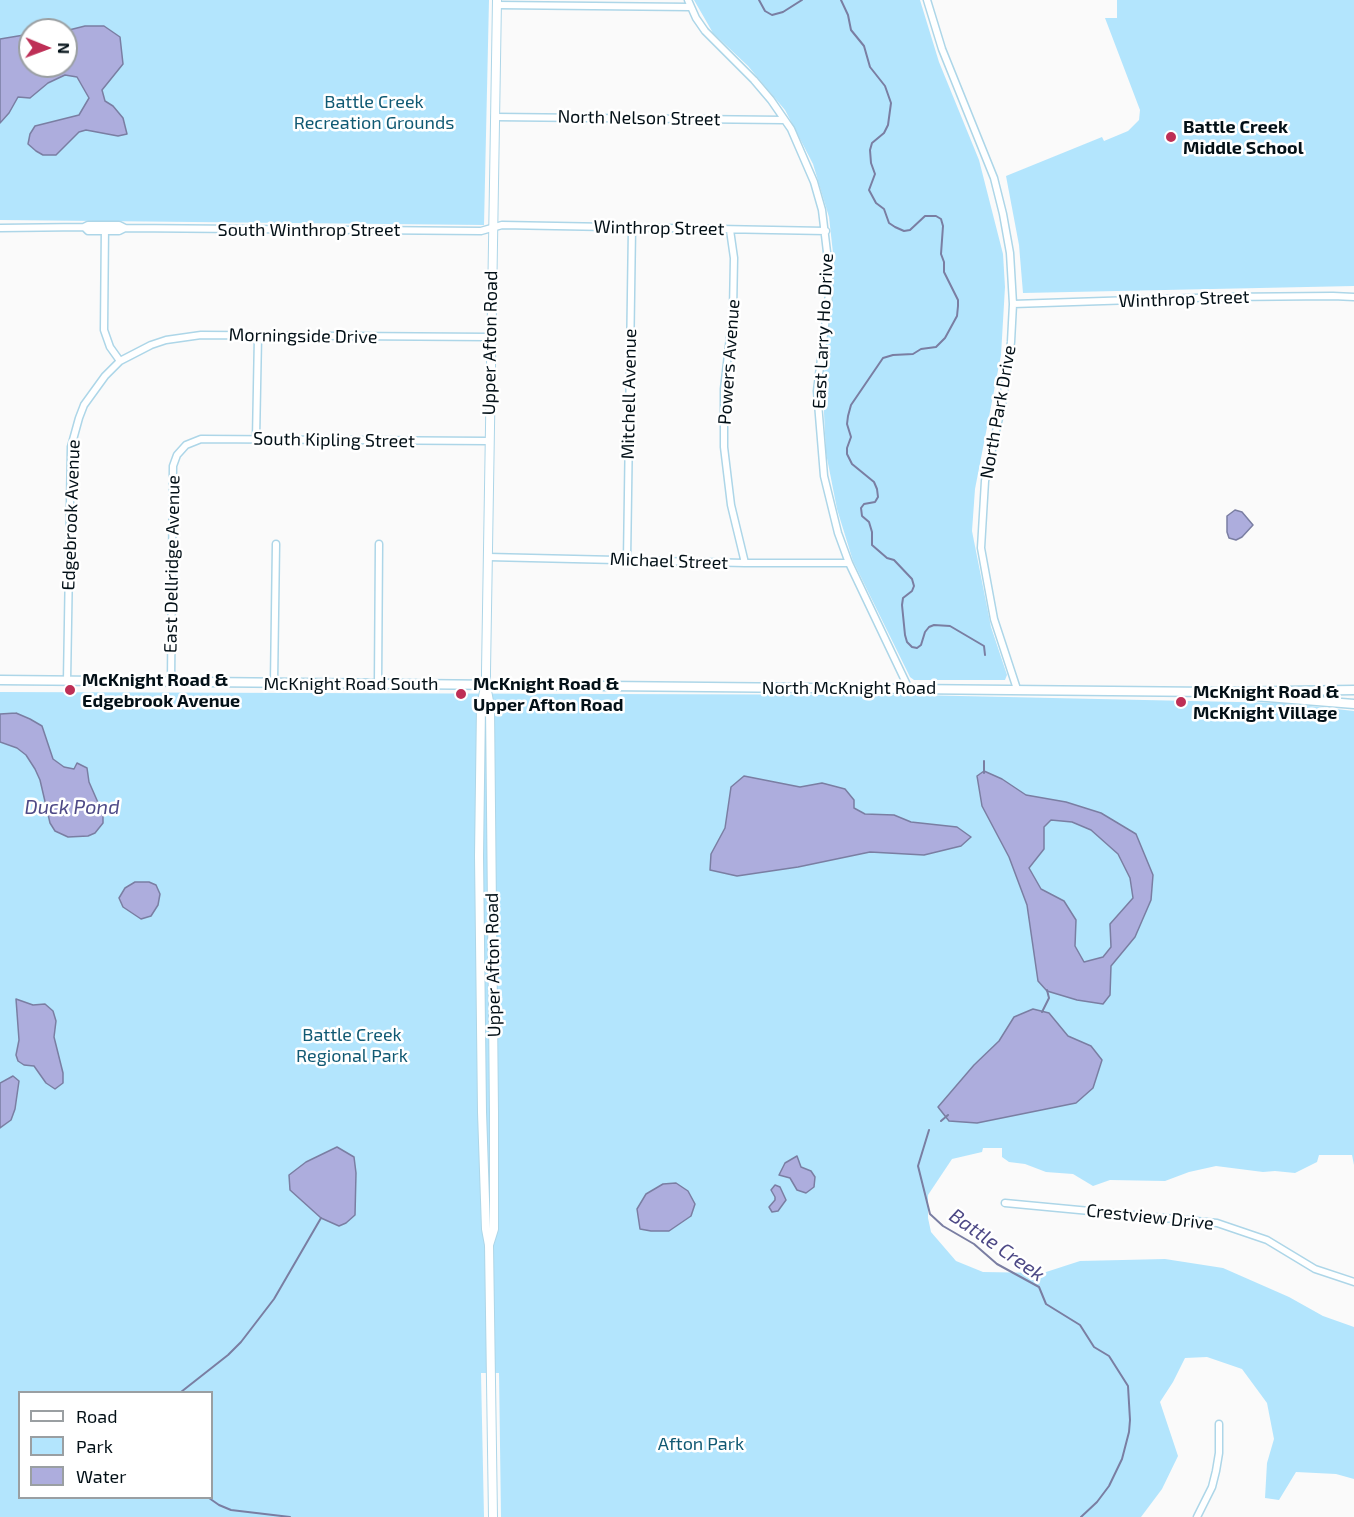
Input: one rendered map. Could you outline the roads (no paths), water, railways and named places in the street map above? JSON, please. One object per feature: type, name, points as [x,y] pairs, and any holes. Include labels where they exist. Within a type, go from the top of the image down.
[{"type":"main road","name":"McKnight Road South","points":[[0,680],[486,685]]},
{"type":"main road","name":"North McKnight Road","points":[[486,685],[1212,692]]},
{"type":"main road","points":[[1212,692],[1354,690]]},
{"type":"main road","points":[[1212,692],[1354,704]]},
{"type":"street","name":"North Park Drive","points":[[927,0],[942,49],[979,136],[996,186],[1004,214],[1010,253],[1013,304],[1006,379],[985,481],[981,548],[994,619],[1017,690]]},
{"type":"street","points":[[497,3],[689,4]]},
{"type":"street","name":"Upper Afton Road","points":[[489,1245],[494,1229],[494,1113],[490,707],[486,685],[488,441],[497,3]]},
{"type":"street","name":"East Larry Ho Drive","points":[[689,4],[705,31],[754,80],[784,120],[801,149],[811,174],[826,231],[829,269],[819,361],[818,419],[824,476],[838,533],[849,563],[909,688]]},
{"type":"street","name":"North Nelson Street","points":[[495,117],[784,120]]},
{"type":"street","name":"South Winthrop Street","points":[[0,228],[84,227],[88,225],[104,228],[119,225],[125,228],[483,231],[493,228]]},
{"type":"street","name":"Winthrop Street","points":[[493,228],[502,225],[826,231]]},
{"type":"street","points":[[104,228],[104,330],[110,346],[120,361]]},
{"type":"street","name":"Mitchell Avenue","points":[[627,560],[632,228]]},
{"type":"street","name":"Powers Avenue","points":[[730,230],[734,258],[733,302],[724,389],[724,447],[731,505],[745,563]]},
{"type":"street","name":"Winthrop Street","points":[[1013,304],[1224,297],[1354,297]]},
{"type":"street","name":"Morningside Drive","points":[[120,361],[151,345],[183,336],[201,334],[490,337]]},
{"type":"street","points":[[256,439],[258,336]]},
{"type":"street","name":"Edgebrook Avenue","points":[[67,681],[71,447],[84,405],[105,376],[120,361]]},
{"type":"street","name":"South Kipling Street","points":[[182,448],[193,440],[201,439],[488,441]]},
{"type":"street","name":"East Dellridge Avenue","points":[[171,682],[173,466],[182,448]]},
{"type":"street","points":[[274,683],[276,544]]},
{"type":"street","points":[[378,684],[379,544]]},
{"type":"street","name":"Michael Street","points":[[488,557],[849,563]]},
{"type":"street","name":"Upper Afton Road","points":[[486,685],[481,706],[479,856],[482,1112],[486,1229],[489,1245],[494,1517]]},
{"type":"street","name":"Crestview Drive","points":[[1005,1203],[1217,1223],[1267,1240],[1315,1269],[1354,1282]]},
{"type":"street","points":[[1197,1517],[1212,1486],[1216,1471],[1219,1453],[1219,1424]]},
{"type":"water","points":[[104,26],[120,37],[123,64],[102,90],[105,101],[113,106],[123,118],[127,134],[118,136],[86,130],[79,132],[56,155],[43,155],[28,144],[35,126],[79,115],[89,98],[78,78],[78,28]]},
{"type":"water","points":[[18,36],[18,78],[59,78],[48,83],[30,98],[18,97],[0,123],[0,39]]},
{"type":"water","points":[[1235,510],[1242,512],[1253,525],[1236,540],[1229,538],[1227,532],[1227,516]]},
{"type":"water","name":"Duck Pond","points":[[16,713],[42,726],[53,759],[64,767],[74,769],[77,763],[87,768],[89,782],[103,814],[103,823],[95,833],[88,836],[68,837],[55,831],[50,823],[40,780],[35,769],[26,755],[17,748],[0,742],[0,714]]},
{"type":"water","points":[[984,771],[1002,779],[1026,795],[1066,802],[1101,813],[1136,834],[1153,875],[1151,900],[1135,937],[1111,966],[1110,995],[1103,1004],[1077,1000],[1047,991],[1038,981],[1027,905],[1009,857],[982,806],[977,776]],"holes":[[[1051,820],[1072,822],[1091,830],[1118,854],[1130,878],[1133,898],[1110,924],[1111,947],[1103,957],[1084,962],[1075,946],[1076,920],[1064,901],[1041,889],[1029,868],[1044,849],[1044,827]]]},
{"type":"water","points":[[744,776],[800,787],[822,783],[845,789],[854,800],[854,808],[865,814],[894,815],[911,822],[957,827],[971,837],[961,846],[924,855],[870,852],[798,867],[737,876],[710,870],[711,854],[725,828],[731,787]]},
{"type":"water","points":[[135,882],[149,882],[156,885],[160,894],[158,905],[151,916],[141,919],[123,907],[119,898],[125,888]]},
{"type":"water","points":[[16,999],[33,1005],[45,1004],[53,1011],[56,1021],[54,1037],[63,1073],[63,1083],[55,1089],[46,1083],[34,1066],[24,1065],[18,1061],[16,1055],[19,1040]]},
{"type":"water","points":[[1033,1009],[1049,1013],[1068,1036],[1091,1046],[1102,1060],[1093,1088],[1076,1103],[977,1123],[949,1121],[938,1107],[974,1065],[999,1041],[1014,1017]]},
{"type":"water","points":[[13,1076],[19,1081],[15,1109],[11,1120],[0,1128],[0,1083]]},
{"type":"water","points":[[337,1147],[354,1157],[356,1173],[355,1215],[339,1226],[321,1218],[290,1190],[289,1175],[306,1162]]},
{"type":"water","points":[[797,1156],[801,1167],[811,1171],[815,1177],[814,1187],[806,1193],[797,1190],[790,1178],[779,1175],[785,1163]]},
{"type":"water","points":[[676,1183],[688,1191],[695,1204],[691,1216],[669,1231],[640,1229],[637,1209],[646,1194],[663,1184]]},
{"type":"water","points":[[775,1185],[780,1187],[786,1200],[778,1211],[772,1212],[769,1207],[775,1200],[771,1190]]},
{"type":"waterway","name":"Battle Creek","points":[[759,0],[765,11],[772,15],[783,12],[802,0]]},
{"type":"waterway","name":"Battle Creek","points":[[841,0],[848,15],[851,30],[864,46],[870,67],[885,86],[891,103],[888,125],[884,133],[872,143],[870,150],[875,174],[869,190],[876,203],[884,209],[889,223],[904,231],[910,230],[925,216],[936,216],[941,219],[943,226],[941,254],[944,272],[958,300],[957,316],[945,338],[936,347],[921,349],[913,354],[883,358],[851,405],[847,424],[851,437],[847,454],[852,464],[874,482],[877,489],[878,497],[875,502],[864,504],[861,508],[862,516],[869,522],[872,532],[872,545],[887,558],[894,560],[912,579],[914,586],[912,591],[903,598],[902,605],[907,642],[917,648],[921,645],[929,627],[950,626],[984,646],[985,655]]},
{"type":"waterway","name":"Battle Creek","points":[[984,761],[984,773]]},
{"type":"waterway","name":"Battle Creek","points":[[1042,1012],[1049,998],[1047,990]]},
{"type":"waterway","name":"Battle Creek","points":[[941,1121],[948,1115]]},
{"type":"waterway","name":"Battle Creek","points":[[929,1130],[918,1166],[930,1214],[943,1226],[974,1244],[997,1264],[1039,1287],[1046,1304],[1080,1325],[1094,1347],[1109,1356],[1128,1386],[1130,1420],[1122,1459],[1109,1486],[1097,1502],[1081,1517]]},
{"type":"waterway","points":[[182,1391],[241,1342],[274,1299],[321,1218]]},
{"type":"waterway","points":[[210,1499],[231,1510],[290,1517]]},
{"type":"place","name":"Battle Creek Middle School","points":[[1171,137]]},
{"type":"place","name":"McKnight Road & Edgebrook Avenue","points":[[70,690]]},
{"type":"place","name":"McKnight Road & Upper Afton Road","points":[[461,694]]},
{"type":"place","name":"McKnight Road & McKnight Village","points":[[1181,702]]},
{"type":"park label","name":"Battle Creek Recreation Grounds","points":[[374,112]]},
{"type":"park label","name":"Battle Creek Regional Park","points":[[352,1045]]},
{"type":"park label","name":"Afton Park","points":[[701,1444]]}]
